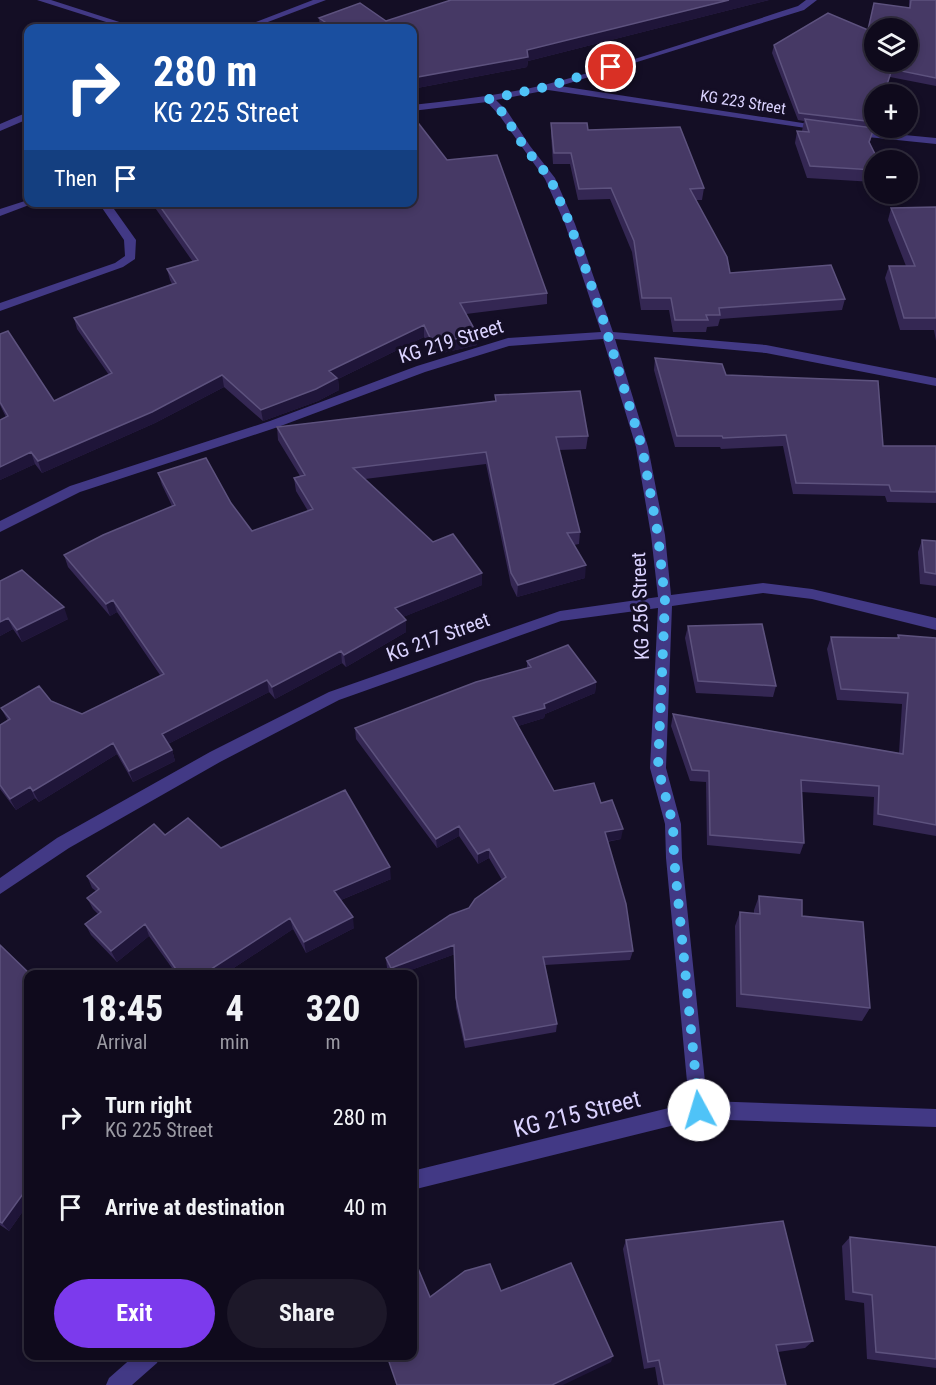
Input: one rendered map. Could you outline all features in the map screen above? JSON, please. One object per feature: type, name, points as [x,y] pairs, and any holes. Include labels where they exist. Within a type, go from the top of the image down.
[{"type":"street","points":[[42,0],[120,24]]},
{"type":"street","points":[[255,24],[321,0]]},
{"type":"street","points":[[417,107],[489,99],[546,87],[737,29],[801,8],[812,0]]},
{"type":"street","name":"KG 223 Street","points":[[546,87],[834,131]]},
{"type":"street","name":"KG 256 Street","points":[[489,99],[503,113],[525,148],[550,178],[570,224],[608,334],[642,447],[658,535],[665,601],[658,768],[673,824],[674,858],[699,1110]]},
{"type":"street","points":[[0,128],[24,117]]},
{"type":"street","points":[[846,132],[936,141]]},
{"type":"street","points":[[0,213],[24,205]]},
{"type":"street","points":[[0,307],[119,265],[131,257],[130,240],[107,207]]},
{"type":"street","name":"KG 219 Street","points":[[0,527],[75,489],[274,424],[421,369],[508,342],[608,334],[766,349],[936,382]]},
{"type":"street","name":"KG 217 Street","points":[[0,887],[63,843],[215,757],[334,696],[560,616],[763,588],[812,594],[936,624]]},
{"type":"street","name":"KG 215 Street","points":[[417,1180],[699,1110],[936,1118]]},
{"type":"street","points":[[116,1385],[145,1360]]},
{"type":"building","points":[[451,0],[729,0],[527,50],[528,57],[417,77],[417,24],[328,24],[319,18],[360,3],[386,21]]},
{"type":"building","points":[[911,0],[936,0],[936,78],[907,72],[918,72],[918,18],[871,18],[874,3],[910,8]]},
{"type":"building","points":[[828,13],[864,28],[864,72],[891,72],[887,84],[864,84],[864,121],[799,113],[774,45]]},
{"type":"building","points":[[805,119],[864,127],[864,138],[870,138],[869,142],[873,150],[864,150],[864,169],[810,166],[797,131],[809,132]]},
{"type":"building","points":[[417,121],[447,160],[497,155],[547,293],[460,303],[477,334],[433,344],[424,325],[329,371],[337,378],[316,389],[261,410],[222,375],[152,412],[38,461],[31,452],[0,467],[0,420],[8,416],[0,402],[0,334],[8,331],[54,401],[112,373],[74,318],[176,283],[167,269],[198,260],[161,207],[417,207]]},
{"type":"building","points":[[551,123],[587,123],[588,130],[680,127],[704,188],[690,189],[727,257],[730,273],[831,265],[845,299],[719,308],[720,315],[706,315],[708,320],[675,320],[671,298],[642,298],[634,241],[611,188],[579,189],[571,153],[554,153]]},
{"type":"building","points":[[936,207],[936,318],[904,318],[889,266],[915,266],[891,208]]},
{"type":"building","points":[[655,358],[722,364],[726,375],[878,381],[883,446],[936,446],[936,492],[891,491],[889,485],[796,483],[786,435],[723,438],[722,436],[677,436]]},
{"type":"building","points":[[580,391],[588,436],[556,437],[580,532],[567,533],[586,565],[518,585],[511,573],[486,452],[353,468],[433,542],[453,534],[482,573],[395,608],[406,620],[344,655],[341,651],[272,687],[267,680],[162,734],[172,750],[129,771],[113,743],[33,791],[30,787],[10,799],[0,785],[0,725],[10,719],[1,708],[39,686],[51,701],[82,714],[164,674],[113,600],[106,604],[64,555],[103,535],[175,505],[158,473],[206,458],[231,503],[252,531],[313,509],[294,478],[305,475],[277,427],[496,401],[495,395]]},
{"type":"building","points":[[922,540],[936,541],[936,574],[925,572]]},
{"type":"building","points":[[22,570],[64,607],[17,630],[8,618],[0,622],[0,581]]},
{"type":"building","points":[[762,624],[776,686],[698,681],[688,626]]},
{"type":"building","points":[[898,635],[936,638],[936,825],[878,814],[879,786],[801,780],[804,843],[710,835],[709,771],[692,770],[673,714],[903,754],[908,693],[841,689],[831,637],[899,638]]},
{"type":"building","points":[[568,645],[596,682],[544,704],[545,708],[513,717],[554,791],[594,783],[601,803],[612,800],[623,829],[605,832],[626,904],[633,951],[543,957],[557,1024],[465,1040],[456,998],[454,945],[391,968],[386,958],[450,915],[469,908],[475,899],[506,877],[489,849],[478,854],[459,826],[436,839],[355,728],[476,682],[531,667],[527,661]]},
{"type":"building","points":[[345,790],[390,867],[334,891],[353,917],[304,942],[290,918],[210,970],[177,970],[145,924],[111,951],[85,924],[101,912],[87,898],[99,889],[87,876],[154,824],[165,835],[188,818],[221,848]]},
{"type":"building","points":[[759,896],[802,900],[802,916],[863,922],[870,1008],[741,994],[740,912],[760,914]]},
{"type":"building","points":[[0,945],[26,970],[24,970],[24,1193],[2,1223],[0,1222]]},
{"type":"building","points":[[783,1221],[813,1341],[776,1345],[786,1385],[664,1385],[659,1360],[648,1362],[626,1240]]},
{"type":"building","points":[[850,1237],[936,1247],[936,1359],[876,1352],[872,1295],[853,1292]]},
{"type":"building","points":[[571,1263],[613,1356],[552,1385],[397,1385],[388,1360],[417,1360],[417,1266],[430,1297],[465,1271],[490,1264],[501,1291]]},
{"type":"route","points":[[611,67],[546,87],[489,99],[503,113],[525,148],[550,178],[570,224],[602,316],[642,447],[658,535],[665,601],[658,768],[673,824],[674,858],[699,1110]]}]
